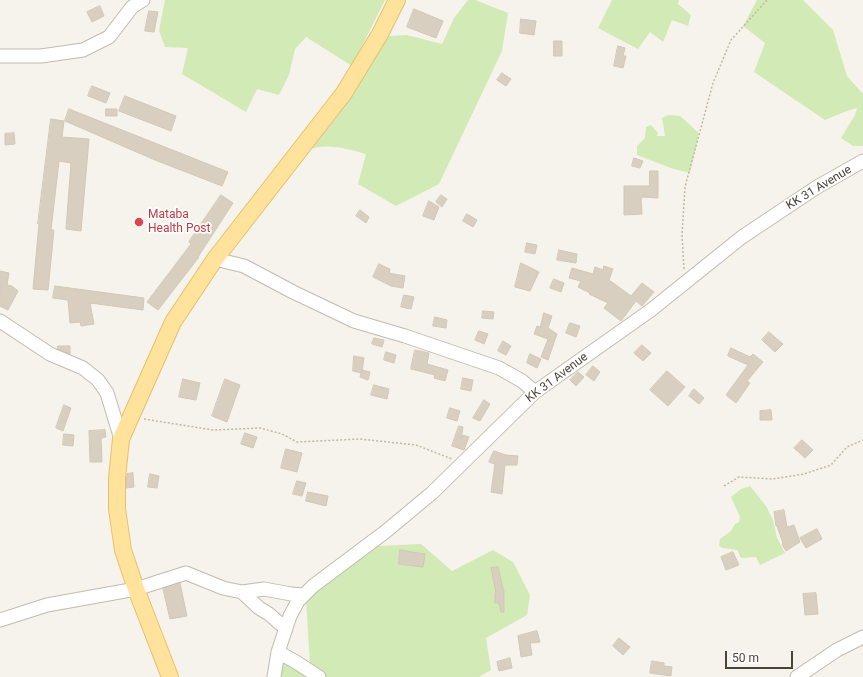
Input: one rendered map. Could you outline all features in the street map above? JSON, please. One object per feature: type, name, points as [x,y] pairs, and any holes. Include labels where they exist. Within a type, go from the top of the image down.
[{"type":"main road","points":[[170,677],[136,589],[123,550],[117,509],[117,478],[121,439],[173,322],[215,259],[344,93],[380,34],[397,0]]},
{"type":"street","points":[[0,56],[41,56],[83,50],[109,37],[132,7],[143,0]]},
{"type":"street","name":"KK 31 Avenue","points":[[274,677],[278,652],[290,616],[298,601],[313,586],[432,493],[535,392],[651,310],[742,237],[817,187],[863,161]]},
{"type":"street","points":[[215,259],[244,266],[293,292],[354,321],[418,340],[499,368],[522,381],[535,392]]},
{"type":"street","points":[[0,321],[50,354],[83,368],[98,380],[107,393],[121,439]]},
{"type":"street","points":[[0,620],[47,605],[136,589],[186,573],[223,588],[242,592],[264,589],[304,595]]},
{"type":"street","points":[[242,592],[259,608],[269,614],[286,629]]},
{"type":"street","points":[[797,677],[837,650],[863,637]]},
{"type":"street","points":[[278,652],[319,677]]},
{"type":"path","points":[[684,283],[682,235],[685,187],[713,83],[732,40],[768,0]]},
{"type":"path","points":[[130,419],[157,421],[213,430],[260,428],[282,434],[297,442],[360,439],[416,445],[463,463]]},
{"type":"path","points":[[724,486],[739,477],[773,479],[804,474],[831,465],[847,447],[863,440]]},
{"type":"green space","points":[[165,0],[385,0],[352,66],[306,37],[295,49],[289,75],[279,95],[257,89],[246,112],[182,74],[188,48],[165,47],[159,31]]},
{"type":"green space","points":[[468,0],[475,0],[508,13],[502,51],[439,184],[396,206],[358,184],[366,154],[332,147],[318,147],[311,149],[389,36],[407,35],[442,44],[454,18]]},
{"type":"green space","points":[[612,0],[679,0],[678,4],[691,15],[688,26],[672,20],[663,42],[650,32],[638,49],[598,28]]},
{"type":"green space","points":[[757,0],[803,0],[833,30],[847,76],[863,94],[863,146],[853,146],[841,138],[855,115],[857,108],[825,120],[754,72],[765,43],[743,26]]},
{"type":"green space","points":[[669,115],[680,116],[699,133],[690,173],[671,168],[637,155],[637,146],[645,138],[646,127],[651,125],[658,133],[657,136],[665,136],[662,118]]},
{"type":"green space","points":[[750,486],[766,506],[773,520],[777,538],[785,553],[760,565],[756,557],[741,558],[737,550],[719,546],[720,539],[731,531],[735,524],[739,522],[740,517],[731,497],[741,489]]},
{"type":"green space","points":[[421,544],[452,571],[493,550],[513,562],[530,595],[527,615],[486,638],[491,670],[479,677],[327,677],[310,664],[306,600],[335,576],[379,546]]},
{"type":"green space","points":[[284,658],[315,677],[276,677]]},
{"type":"building","points":[[100,6],[104,16],[92,22],[87,12]]},
{"type":"building","points":[[414,9],[443,21],[436,38],[407,27]]},
{"type":"building","points":[[149,11],[158,12],[154,32],[145,31]]},
{"type":"building","points":[[521,19],[536,21],[534,35],[520,33]]},
{"type":"building","points":[[554,41],[562,41],[562,56],[554,56]]},
{"type":"building","points":[[618,46],[625,48],[623,56],[626,56],[623,68],[614,66]]},
{"type":"building","points":[[502,73],[511,79],[506,86],[497,80]]},
{"type":"building","points":[[92,86],[110,93],[106,103],[88,96]]},
{"type":"building","points":[[125,96],[176,116],[171,131],[119,111]]},
{"type":"building","points":[[69,109],[228,172],[222,186],[155,160],[65,121]]},
{"type":"building","points":[[106,109],[117,109],[117,116],[106,116]]},
{"type":"building","points":[[51,119],[64,121],[62,137],[89,139],[81,231],[66,229],[71,163],[59,161],[51,230],[54,230],[48,290],[33,289],[38,224]]},
{"type":"building","points":[[14,133],[15,144],[5,145],[5,134]]},
{"type":"building","points":[[634,158],[643,161],[640,168],[632,166]]},
{"type":"building","points":[[650,171],[658,171],[658,198],[641,197],[642,214],[624,215],[624,186],[649,186]]},
{"type":"building","points":[[221,195],[233,203],[199,257],[158,310],[147,302],[191,244],[189,242]]},
{"type":"building","points":[[441,195],[447,199],[442,207],[436,202]]},
{"type":"building","points":[[429,201],[439,207],[434,220],[423,216]]},
{"type":"building","points":[[360,210],[369,217],[366,223],[356,216]]},
{"type":"building","points":[[467,214],[477,220],[473,227],[463,221]]},
{"type":"building","points":[[527,243],[537,245],[535,254],[525,252]]},
{"type":"building","points":[[559,250],[577,254],[576,263],[557,260]]},
{"type":"building","points":[[521,263],[539,272],[530,291],[515,287]]},
{"type":"building","points":[[379,264],[390,269],[389,273],[405,276],[403,288],[391,286],[373,277]]},
{"type":"building","points":[[604,266],[613,269],[609,280],[631,296],[642,283],[654,292],[642,306],[636,301],[621,321],[604,308],[608,303],[578,287],[581,281],[569,278],[572,268],[593,274],[595,267],[603,270]]},
{"type":"building","points":[[0,271],[9,273],[7,285],[12,286],[18,291],[8,310],[0,306]]},
{"type":"building","points":[[554,279],[564,283],[561,292],[550,288]]},
{"type":"building","points":[[55,286],[144,298],[143,310],[90,303],[94,324],[81,326],[80,322],[70,323],[68,300],[53,298]]},
{"type":"building","points":[[404,295],[414,297],[411,309],[401,307]]},
{"type":"building","points":[[483,311],[494,312],[493,319],[482,318]]},
{"type":"building","points":[[544,313],[552,316],[548,328],[557,334],[548,360],[541,357],[548,339],[534,334],[537,326],[540,327]]},
{"type":"building","points":[[435,317],[447,320],[446,328],[433,326]]},
{"type":"building","points":[[570,323],[580,326],[576,337],[566,333]]},
{"type":"building","points":[[479,331],[488,334],[484,344],[475,340]]},
{"type":"building","points":[[769,332],[783,344],[775,352],[762,340]]},
{"type":"building","points":[[374,338],[384,340],[382,347],[372,344]]},
{"type":"building","points":[[503,341],[511,346],[506,355],[498,351]]},
{"type":"building","points":[[642,345],[651,353],[643,361],[634,353]]},
{"type":"building","points":[[58,346],[70,346],[70,354],[58,349]]},
{"type":"building","points":[[731,348],[750,357],[753,354],[763,362],[747,381],[750,383],[736,403],[726,395],[748,365],[728,356]]},
{"type":"building","points":[[415,350],[429,353],[427,364],[448,370],[445,381],[434,378],[435,375],[411,369]]},
{"type":"building","points":[[386,352],[396,355],[394,363],[384,360]]},
{"type":"building","points":[[530,354],[541,359],[537,368],[527,363]]},
{"type":"building","points":[[354,356],[364,358],[362,370],[370,372],[368,380],[360,377],[361,373],[353,371]]},
{"type":"building","points":[[593,366],[600,372],[594,381],[586,375]]},
{"type":"building","points":[[667,371],[685,387],[668,406],[650,390]]},
{"type":"building","points":[[578,372],[584,377],[576,386],[570,380]]},
{"type":"building","points":[[463,378],[473,380],[471,391],[461,389]]},
{"type":"building","points":[[183,379],[200,383],[196,400],[179,397]]},
{"type":"building","points":[[225,379],[240,385],[227,422],[212,416]]},
{"type":"building","points":[[374,385],[389,389],[387,399],[371,395]]},
{"type":"building","points":[[694,389],[704,398],[699,404],[689,396]]},
{"type":"building","points":[[484,400],[490,404],[480,421],[473,418]]},
{"type":"building","points":[[64,405],[71,408],[63,431],[56,428]]},
{"type":"building","points":[[450,408],[460,411],[457,421],[447,418]]},
{"type":"building","points":[[771,410],[772,420],[760,420],[760,411]]},
{"type":"building","points":[[459,426],[463,427],[461,440],[463,435],[469,437],[464,450],[452,446]]},
{"type":"building","points":[[105,430],[106,437],[101,438],[102,462],[90,462],[89,431]]},
{"type":"building","points":[[245,433],[257,437],[253,448],[241,444]]},
{"type":"building","points":[[64,434],[74,435],[73,446],[63,445]]},
{"type":"building","points":[[802,440],[813,450],[805,458],[794,448]]},
{"type":"building","points":[[286,449],[302,453],[297,472],[281,468]]},
{"type":"building","points":[[494,451],[506,455],[518,456],[517,465],[505,465],[502,494],[491,492],[495,464],[489,462]]},
{"type":"building","points":[[133,473],[134,487],[126,488],[127,474]]},
{"type":"building","points":[[150,474],[159,476],[157,488],[148,487]]},
{"type":"building","points":[[297,481],[306,483],[302,496],[293,494]]},
{"type":"building","points":[[308,492],[328,496],[326,506],[306,501]]},
{"type":"building","points":[[784,510],[787,527],[794,525],[800,542],[786,551],[776,526],[774,512]]},
{"type":"building","points":[[817,529],[822,539],[806,548],[800,538]]},
{"type":"building","points":[[400,550],[425,554],[423,567],[399,564]]},
{"type":"building","points":[[733,552],[739,565],[726,570],[721,557]]},
{"type":"building","points":[[498,567],[504,592],[504,612],[501,612],[499,603],[495,603],[496,593],[491,568]]},
{"type":"building","points":[[180,583],[187,616],[170,619],[163,589]]},
{"type":"building","points":[[816,593],[818,614],[805,615],[803,594]]},
{"type":"building","points":[[537,631],[540,642],[530,643],[532,655],[521,657],[518,636]]},
{"type":"building","points":[[619,638],[630,647],[623,655],[613,646]]},
{"type":"building","points":[[510,658],[512,668],[499,671],[497,662]]},
{"type":"building","points":[[652,661],[664,663],[664,666],[672,667],[671,676],[650,673]]},
{"type":"place","name":"Mataba Health Post","points":[[139,222]]}]
